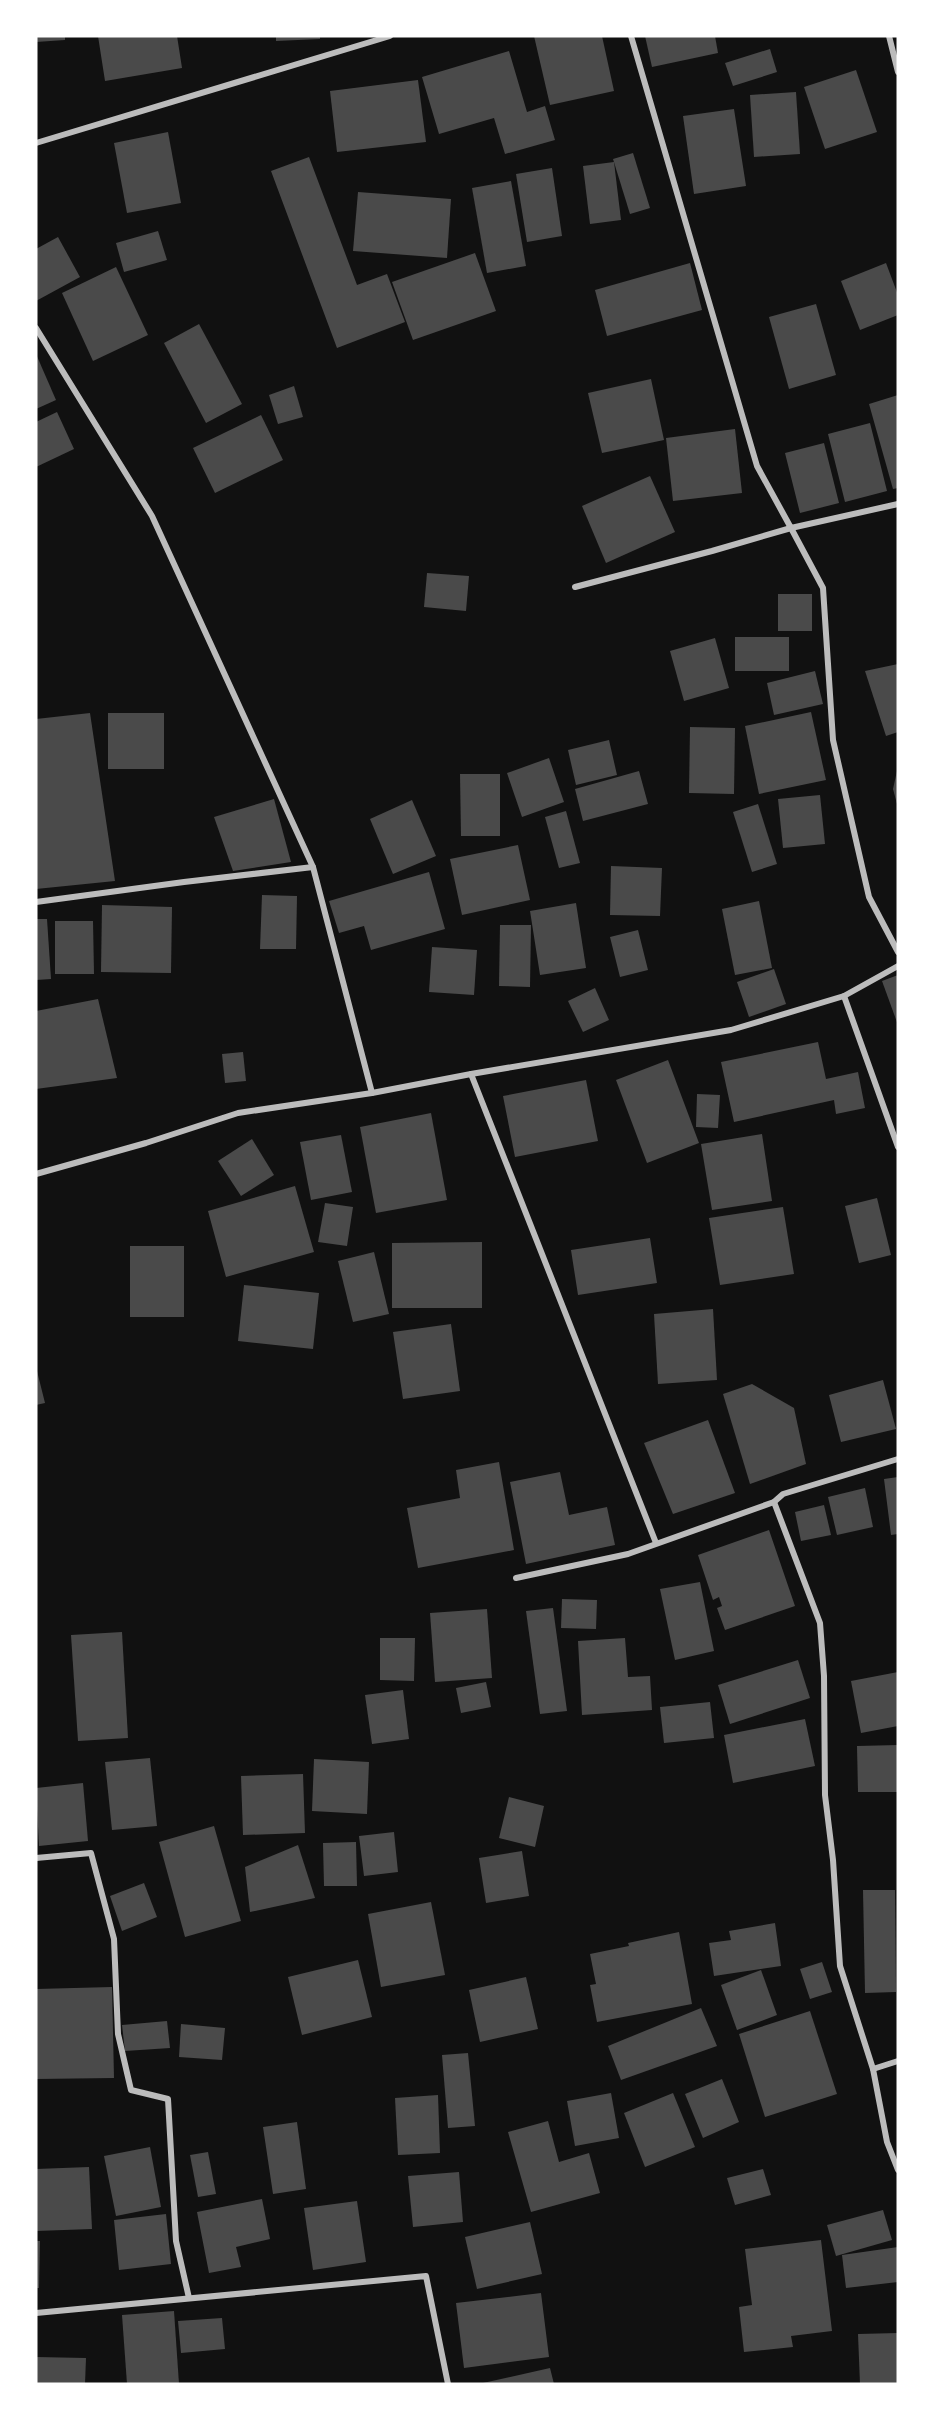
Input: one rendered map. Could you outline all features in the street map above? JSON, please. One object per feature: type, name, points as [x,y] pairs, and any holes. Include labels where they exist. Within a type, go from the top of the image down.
[{"type":"street","points":[[36,143],[390,36]]},
{"type":"street","points":[[631,36],[757,466],[823,588],[833,740],[869,897],[898,952]]},
{"type":"street","points":[[889,36],[898,72]]},
{"type":"street","points":[[36,328],[152,516],[313,867],[372,1093]]},
{"type":"street","points":[[575,587],[791,528],[898,504]]},
{"type":"street","points":[[36,902],[313,867]]},
{"type":"street","points":[[36,1174],[146,1143],[238,1113],[372,1093],[731,1030],[844,996],[898,966]]},
{"type":"street","points":[[844,996],[898,1147]]},
{"type":"street","points":[[471,1074],[656,1543]]},
{"type":"street","points":[[516,1578],[628,1554],[774,1502],[783,1494],[898,1459]]},
{"type":"street","points":[[774,1502],[820,1623],[824,1676],[825,1795],[833,1860],[840,1966],[873,2069],[887,2142],[898,2170]]},
{"type":"street","points":[[36,1858],[91,1853],[114,1939],[118,2034],[131,2090],[168,2099],[176,2241],[189,2298]]},
{"type":"street","points":[[873,2069],[898,2061]]},
{"type":"street","points":[[36,2313],[426,2276],[448,2384]]},
{"type":"building","points":[[36,36],[65,36],[65,40],[36,42]]},
{"type":"building","points":[[98,36],[177,36],[182,68],[105,81]]},
{"type":"building","points":[[276,36],[320,36],[320,39],[276,41]]},
{"type":"building","points":[[534,36],[602,36],[614,91],[550,105]]},
{"type":"building","points":[[645,36],[715,36],[718,53],[652,67]]},
{"type":"building","points":[[770,49],[777,72],[733,86],[725,63]]},
{"type":"building","points":[[509,51],[527,112],[545,106],[555,140],[505,154],[494,118],[439,134],[422,77]]},
{"type":"building","points":[[856,70],[877,132],[825,149],[804,87]]},
{"type":"building","points":[[418,80],[426,142],[337,152],[330,91]]},
{"type":"building","points":[[796,92],[800,154],[754,157],[750,95]]},
{"type":"building","points":[[734,109],[746,186],[694,194],[683,116]]},
{"type":"building","points":[[168,132],[181,203],[127,213],[114,143]]},
{"type":"building","points":[[633,153],[650,208],[630,214],[613,159]]},
{"type":"building","points":[[309,157],[357,285],[387,274],[405,322],[337,348],[271,171]]},
{"type":"building","points":[[614,162],[621,220],[590,224],[583,166]]},
{"type":"building","points":[[552,168],[562,236],[527,242],[516,174]]},
{"type":"building","points":[[511,181],[526,266],[487,273],[472,188]]},
{"type":"building","points":[[358,192],[451,199],[447,258],[353,251]]},
{"type":"building","points":[[158,231],[167,260],[124,272],[116,243]]},
{"type":"building","points":[[58,237],[80,277],[36,301],[36,249]]},
{"type":"building","points":[[475,253],[496,311],[413,340],[392,282]]},
{"type":"building","points":[[690,263],[702,310],[607,336],[595,290]]},
{"type":"building","points":[[886,263],[898,295],[898,315],[860,330],[841,281]]},
{"type":"building","points":[[116,267],[148,335],[93,361],[62,293]]},
{"type":"building","points":[[816,304],[836,375],[789,389],[769,317]]},
{"type":"building","points":[[199,324],[242,404],[206,423],[164,343]]},
{"type":"building","points":[[36,354],[56,400],[36,409]]},
{"type":"building","points":[[651,379],[664,440],[602,453],[588,393]]},
{"type":"building","points":[[294,386],[303,417],[278,424],[269,395]]},
{"type":"building","points":[[898,395],[898,488],[893,489],[869,404]]},
{"type":"building","points":[[57,412],[74,449],[36,467],[36,422]]},
{"type":"building","points":[[261,415],[283,460],[215,493],[193,448]]},
{"type":"building","points":[[870,423],[887,491],[845,502],[828,434]]},
{"type":"building","points":[[735,429],[742,493],[673,501],[666,438]]},
{"type":"building","points":[[824,443],[839,503],[800,513],[785,453]]},
{"type":"building","points":[[650,476],[675,532],[606,563],[582,506]]},
{"type":"building","points":[[427,573],[469,576],[466,611],[424,607]]},
{"type":"building","points":[[778,594],[812,594],[812,631],[778,631]]},
{"type":"building","points":[[735,637],[789,637],[789,671],[735,671]]},
{"type":"building","points":[[715,638],[729,688],[684,701],[670,651]]},
{"type":"building","points":[[898,664],[898,732],[886,736],[865,671]]},
{"type":"building","points":[[815,671],[823,704],[774,715],[767,683]]},
{"type":"building","points":[[811,712],[826,780],[759,794],[745,726]]},
{"type":"building","points":[[90,713],[115,881],[36,889],[36,719]]},
{"type":"building","points":[[108,713],[164,713],[164,769],[108,769]]},
{"type":"building","points":[[690,727],[735,728],[734,794],[689,793]]},
{"type":"building","points":[[609,740],[617,775],[576,785],[568,750]]},
{"type":"building","points":[[549,758],[564,802],[522,817],[507,773]]},
{"type":"building","points":[[639,771],[648,804],[583,821],[575,789]]},
{"type":"building","points":[[898,771],[897,804],[893,789]]},
{"type":"building","points":[[460,774],[500,774],[500,836],[461,836]]},
{"type":"building","points":[[820,795],[825,844],[783,848],[778,799]]},
{"type":"building","points":[[274,799],[291,862],[233,871],[214,817]]},
{"type":"building","points":[[412,800],[436,856],[393,874],[370,819]]},
{"type":"building","points":[[758,804],[777,864],[752,872],[733,812]]},
{"type":"building","points":[[566,811],[580,863],[559,868],[545,817]]},
{"type":"building","points":[[518,845],[530,900],[462,915],[450,859]]},
{"type":"building","points":[[611,866],[662,868],[660,916],[610,915]]},
{"type":"building","points":[[429,872],[445,929],[371,950],[364,926],[339,933],[329,901]]},
{"type":"building","points":[[262,895],[297,896],[296,949],[260,949]]},
{"type":"building","points":[[759,901],[772,968],[735,975],[722,909]]},
{"type":"building","points":[[576,903],[586,968],[540,975],[530,911]]},
{"type":"building","points":[[102,905],[172,907],[171,973],[101,972]]},
{"type":"building","points":[[36,919],[47,919],[51,979],[36,980]]},
{"type":"building","points":[[55,921],[93,921],[94,974],[55,974]]},
{"type":"building","points":[[500,925],[531,925],[530,987],[499,986]]},
{"type":"building","points":[[638,930],[648,970],[620,977],[610,937]]},
{"type":"building","points":[[432,947],[477,950],[474,995],[429,992]]},
{"type":"building","points":[[774,969],[786,1004],[749,1017],[737,982]]},
{"type":"building","points":[[898,975],[898,1025],[882,981]]},
{"type":"building","points":[[595,988],[609,1020],[583,1032],[568,1001]]},
{"type":"building","points":[[98,999],[117,1078],[36,1089],[36,1011]]},
{"type":"building","points":[[818,1042],[826,1079],[858,1072],[865,1108],[836,1114],[834,1100],[734,1122],[721,1062]]},
{"type":"building","points":[[243,1052],[246,1081],[225,1083],[222,1054]]},
{"type":"building","points":[[668,1060],[699,1143],[647,1163],[616,1080]]},
{"type":"building","points":[[586,1080],[598,1141],[515,1157],[503,1096]]},
{"type":"building","points":[[697,1094],[720,1095],[718,1128],[696,1127]]},
{"type":"building","points":[[431,1113],[447,1200],[376,1213],[360,1127]]},
{"type":"building","points":[[762,1134],[772,1201],[712,1210],[701,1144]]},
{"type":"building","points":[[341,1135],[352,1192],[311,1200],[300,1142]]},
{"type":"building","points":[[252,1139],[274,1175],[241,1196],[218,1161]]},
{"type":"building","points":[[295,1186],[314,1252],[226,1277],[208,1211]]},
{"type":"building","points":[[877,1198],[891,1255],[859,1263],[845,1206]]},
{"type":"building","points":[[325,1203],[353,1207],[347,1246],[318,1242]]},
{"type":"building","points":[[783,1207],[794,1274],[720,1285],[709,1218]]},
{"type":"building","points":[[650,1238],[657,1283],[578,1295],[571,1250]]},
{"type":"building","points":[[482,1242],[482,1308],[392,1308],[392,1243]]},
{"type":"building","points":[[130,1246],[184,1246],[184,1317],[130,1317]]},
{"type":"building","points":[[374,1252],[389,1314],[353,1322],[338,1261]]},
{"type":"building","points":[[244,1285],[319,1293],[313,1349],[238,1341]]},
{"type":"building","points":[[713,1309],[717,1380],[658,1384],[654,1314]]},
{"type":"building","points":[[451,1324],[460,1391],[403,1399],[393,1332]]},
{"type":"building","points":[[36,1367],[45,1403],[36,1405]]},
{"type":"building","points":[[883,1380],[896,1429],[841,1442],[829,1395]]},
{"type":"building","points":[[752,1384],[794,1408],[806,1464],[750,1484],[723,1394]]},
{"type":"building","points":[[708,1420],[735,1493],[673,1514],[644,1443]]},
{"type":"building","points":[[499,1462],[514,1550],[418,1568],[407,1508],[460,1498],[456,1470]]},
{"type":"building","points":[[560,1472],[569,1515],[607,1507],[615,1545],[526,1564],[510,1482]]},
{"type":"building","points":[[898,1477],[898,1534],[891,1535],[884,1479]]},
{"type":"building","points":[[865,1488],[873,1527],[837,1535],[828,1497]]},
{"type":"building","points":[[824,1505],[831,1535],[801,1541],[795,1512]]},
{"type":"building","points":[[769,1530],[795,1606],[725,1630],[717,1608],[722,1606],[719,1597],[713,1600],[698,1555]]},
{"type":"building","points":[[700,1582],[714,1651],[675,1660],[660,1589]]},
{"type":"building","points":[[562,1599],[597,1600],[596,1629],[561,1628]]},
{"type":"building","points":[[553,1608],[567,1711],[540,1714],[526,1611]]},
{"type":"building","points":[[487,1609],[492,1678],[435,1682],[430,1613]]},
{"type":"building","points":[[122,1632],[128,1738],[78,1741],[71,1635]]},
{"type":"building","points":[[380,1638],[415,1638],[414,1681],[380,1680]]},
{"type":"building","points":[[625,1638],[628,1677],[650,1676],[652,1710],[582,1715],[578,1641]]},
{"type":"building","points":[[798,1660],[810,1698],[730,1724],[718,1685]]},
{"type":"building","points":[[898,1672],[898,1726],[861,1733],[851,1681]]},
{"type":"building","points":[[486,1682],[491,1707],[461,1713],[456,1688]]},
{"type":"building","points":[[403,1690],[409,1739],[372,1744],[365,1695]]},
{"type":"building","points":[[710,1702],[714,1738],[664,1743],[660,1707]]},
{"type":"building","points":[[805,1719],[815,1766],[733,1783],[724,1735]]},
{"type":"building","points":[[898,1745],[898,1792],[858,1792],[857,1746]]},
{"type":"building","points":[[150,1758],[157,1826],[112,1830],[105,1762]]},
{"type":"building","points":[[314,1759],[369,1762],[367,1814],[312,1811]]},
{"type":"building","points":[[303,1774],[305,1833],[243,1835],[241,1776]]},
{"type":"building","points":[[83,1783],[88,1841],[39,1846],[36,1788]]},
{"type":"building","points":[[509,1797],[544,1806],[535,1847],[499,1838]]},
{"type":"building","points":[[214,1826],[241,1921],[185,1937],[159,1842]]},
{"type":"building","points":[[394,1832],[398,1872],[364,1876],[359,1836]]},
{"type":"building","points":[[356,1842],[357,1886],[324,1886],[323,1843]]},
{"type":"building","points":[[298,1845],[315,1898],[250,1912],[245,1867]]},
{"type":"building","points":[[522,1851],[529,1896],[486,1903],[479,1858]]},
{"type":"building","points":[[144,1883],[157,1917],[122,1931],[110,1896]]},
{"type":"building","points":[[863,1890],[895,1890],[896,1992],[865,1993]]},
{"type":"building","points":[[431,1902],[445,1975],[381,1987],[368,1914]]},
{"type":"building","points":[[775,1923],[781,1966],[714,1976],[709,1943],[731,1940],[729,1931]]},
{"type":"building","points":[[679,1932],[692,2004],[597,2022],[590,1985],[596,1984],[590,1954]]},
{"type":"building","points":[[358,1960],[372,2017],[302,2035],[288,1977]]},
{"type":"building","points":[[822,1962],[832,1992],[810,1999],[800,1969]]},
{"type":"building","points":[[761,1970],[777,2015],[737,2030],[721,1985]]},
{"type":"building","points":[[526,1977],[538,2029],[480,2042],[469,1990]]},
{"type":"building","points":[[112,1987],[114,2078],[36,2079],[36,1989]]},
{"type":"building","points":[[701,2008],[717,2046],[621,2080],[608,2046]]},
{"type":"building","points":[[810,2011],[837,2094],[765,2117],[739,2034]]},
{"type":"building","points":[[167,2021],[170,2048],[125,2051],[122,2025]]},
{"type":"building","points":[[181,2024],[225,2028],[222,2060],[179,2057]]},
{"type":"building","points":[[468,2053],[475,2126],[448,2128],[442,2055]]},
{"type":"building","points":[[722,2079],[739,2122],[703,2138],[685,2094]]},
{"type":"building","points":[[611,2093],[619,2138],[575,2146],[567,2101]]},
{"type":"building","points":[[673,2093],[695,2147],[645,2167],[624,2113]]},
{"type":"building","points":[[438,2095],[440,2153],[398,2155],[395,2098]]},
{"type":"building","points":[[548,2121],[559,2162],[589,2153],[600,2193],[531,2212],[508,2132]]},
{"type":"building","points":[[297,2122],[306,2189],[273,2194],[263,2127]]},
{"type":"building","points":[[150,2147],[161,2207],[116,2216],[104,2156]]},
{"type":"building","points":[[208,2152],[216,2194],[198,2197],[190,2155]]},
{"type":"building","points":[[89,2167],[92,2229],[36,2231],[36,2169]]},
{"type":"building","points":[[763,2169],[771,2195],[735,2205],[727,2178]]},
{"type":"building","points":[[459,2172],[463,2222],[413,2227],[408,2176]]},
{"type":"building","points":[[262,2199],[270,2239],[236,2247],[241,2267],[209,2273],[197,2212]]},
{"type":"building","points":[[357,2201],[366,2262],[313,2270],[304,2208]]},
{"type":"building","points":[[883,2210],[892,2240],[836,2256],[827,2225]]},
{"type":"building","points":[[166,2214],[171,2264],[119,2270],[114,2220]]},
{"type":"building","points":[[530,2222],[542,2274],[477,2289],[465,2237]]},
{"type":"building","points":[[821,2240],[832,2331],[791,2336],[793,2347],[744,2352],[739,2307],[752,2305],[745,2249]]},
{"type":"building","points":[[36,2241],[40,2241],[39,2288],[36,2288]]},
{"type":"building","points":[[898,2247],[898,2282],[846,2288],[842,2255]]},
{"type":"building","points":[[541,2293],[549,2357],[464,2368],[456,2303]]},
{"type":"building","points":[[174,2311],[179,2384],[127,2384],[122,2315]]},
{"type":"building","points":[[222,2318],[225,2349],[181,2353],[178,2321]]},
{"type":"building","points":[[898,2333],[898,2384],[860,2384],[858,2334]]},
{"type":"building","points":[[36,2357],[86,2358],[85,2384],[36,2384]]},
{"type":"building","points":[[550,2368],[554,2384],[483,2384],[483,2383]]}]
